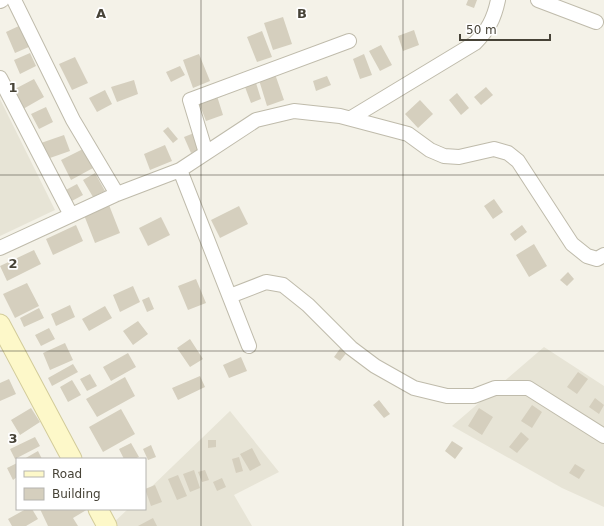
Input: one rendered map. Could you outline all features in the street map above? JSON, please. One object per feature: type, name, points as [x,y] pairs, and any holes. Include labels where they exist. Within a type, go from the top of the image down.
[{"type":"street","points":[[14,0],[73,120],[117,194]]},
{"type":"street","points":[[351,118],[475,43],[488,30],[494,17],[498,0]]},
{"type":"street","points":[[538,0],[596,22]]},
{"type":"street","points":[[206,153],[190,100],[349,41]]},
{"type":"street","points":[[0,78],[72,215]]},
{"type":"street","points":[[0,248],[117,194],[180,170],[256,120],[294,111],[351,118],[408,134],[430,150],[444,156],[459,157],[494,150],[508,153],[518,161],[572,244],[587,256],[597,259],[604,255]]},
{"type":"street","points":[[180,170],[249,346]]},
{"type":"street","points":[[230,296],[266,282],[283,285],[308,305],[352,348],[375,366],[414,388],[447,396],[474,396],[495,388],[528,388],[604,436]]},
{"type":"street","points":[[0,324],[71,458]]},
{"type":"street","points":[[99,510],[107,526]]},
{"type":"shaded area","points":[[0,99],[55,210],[0,236]]},
{"type":"shaded area","points":[[544,347],[604,386],[604,507],[562,488],[452,426]]},
{"type":"shaded area","points":[[230,411],[279,472],[234,495],[252,526],[110,526],[127,510],[146,510],[146,492]]},
{"type":"building","points":[[468,0],[477,0],[474,8],[466,5]]},
{"type":"building","points":[[283,17],[292,44],[273,50],[264,23]]},
{"type":"building","points":[[21,25],[31,46],[15,53],[6,32]]},
{"type":"building","points":[[414,30],[419,45],[403,51],[398,36]]},
{"type":"building","points":[[262,31],[272,57],[257,62],[247,37]]},
{"type":"building","points":[[381,45],[392,65],[380,71],[369,51]]},
{"type":"building","points":[[30,53],[36,66],[20,74],[14,60]]},
{"type":"building","points":[[199,54],[210,81],[193,88],[183,60]]},
{"type":"building","points":[[364,54],[372,75],[360,79],[353,59]]},
{"type":"building","points":[[75,57],[88,83],[72,90],[59,64]]},
{"type":"building","points":[[180,66],[185,75],[171,82],[166,72]]},
{"type":"building","points":[[275,74],[284,100],[267,106],[259,80]]},
{"type":"building","points":[[327,76],[331,85],[316,91],[313,81]]},
{"type":"building","points":[[34,79],[44,97],[23,109],[13,90]]},
{"type":"building","points":[[134,80],[138,94],[117,102],[111,87]]},
{"type":"building","points":[[256,83],[261,99],[251,103],[245,87]]},
{"type":"building","points":[[486,87],[493,95],[481,105],[474,97]]},
{"type":"building","points":[[105,90],[112,104],[97,112],[89,98]]},
{"type":"building","points":[[457,93],[469,108],[461,115],[449,100]]},
{"type":"building","points":[[217,96],[223,115],[206,121],[199,103]]},
{"type":"building","points":[[420,100],[433,114],[418,128],[405,114]]},
{"type":"building","points":[[46,107],[53,122],[39,129],[31,114]]},
{"type":"building","points":[[168,127],[178,139],[173,143],[163,131]]},
{"type":"building","points":[[194,133],[201,148],[191,153],[184,137]]},
{"type":"building","points":[[64,135],[70,151],[47,159],[41,143]]},
{"type":"building","points":[[165,145],[172,161],[150,170],[144,154]]},
{"type":"building","points":[[83,149],[93,168],[71,180],[61,160]]},
{"type":"building","points":[[95,173],[105,191],[93,197],[83,180]]},
{"type":"building","points":[[77,184],[83,195],[70,202],[64,191]]},
{"type":"building","points":[[494,199],[503,212],[493,219],[484,206]]},
{"type":"building","points":[[109,205],[120,233],[95,243],[84,215]]},
{"type":"building","points":[[239,206],[248,224],[220,238],[211,220]]},
{"type":"building","points":[[161,217],[170,235],[148,246],[139,228]]},
{"type":"building","points":[[76,225],[83,241],[53,255],[46,239]]},
{"type":"building","points":[[522,225],[527,232],[515,241],[510,234]]},
{"type":"building","points":[[534,244],[547,266],[529,277],[516,255]]},
{"type":"building","points":[[34,250],[41,264],[7,281],[0,266]]},
{"type":"building","points":[[568,272],[574,279],[567,286],[560,280]]},
{"type":"building","points":[[196,279],[206,303],[188,310],[178,286]]},
{"type":"building","points":[[27,283],[39,306],[15,318],[3,294]]},
{"type":"building","points":[[133,286],[140,302],[120,312],[113,295]]},
{"type":"building","points":[[149,297],[154,309],[147,312],[142,300]]},
{"type":"building","points":[[70,305],[75,317],[56,326],[51,314]]},
{"type":"building","points":[[105,306],[112,318],[89,331],[82,319]]},
{"type":"building","points":[[39,308],[44,318],[24,327],[20,318]]},
{"type":"building","points":[[138,321],[148,334],[133,345],[123,331]]},
{"type":"building","points":[[49,328],[55,339],[41,346],[35,335]]},
{"type":"building","points":[[190,339],[203,359],[190,367],[177,348]]},
{"type":"building","points":[[65,343],[73,360],[50,370],[43,353]]},
{"type":"building","points":[[342,346],[348,351],[340,361],[334,357]]},
{"type":"building","points":[[128,353],[136,367],[111,381],[103,367]]},
{"type":"building","points":[[241,357],[247,371],[229,378],[223,365]]},
{"type":"building","points":[[73,364],[78,372],[52,386],[48,378]]},
{"type":"building","points":[[578,372],[588,379],[577,394],[567,387]]},
{"type":"building","points":[[90,374],[97,386],[87,391],[80,379]]},
{"type":"building","points":[[200,376],[205,387],[178,400],[172,388]]},
{"type":"building","points":[[125,377],[135,396],[97,417],[86,399]]},
{"type":"building","points":[[9,379],[16,394],[0,401],[0,383]]},
{"type":"building","points":[[72,380],[81,395],[68,402],[60,387]]},
{"type":"building","points":[[595,398],[604,405],[599,414],[589,407]]},
{"type":"building","points":[[379,400],[390,414],[384,418],[373,405]]},
{"type":"building","points":[[532,405],[542,412],[532,428],[521,421]]},
{"type":"building","points":[[31,408],[40,422],[20,435],[11,420]]},
{"type":"building","points":[[479,408],[493,417],[482,435],[468,426]]},
{"type":"building","points":[[121,409],[135,434],[103,452],[89,427]]},
{"type":"building","points":[[521,432],[529,439],[517,453],[509,447]]},
{"type":"building","points":[[35,437],[40,446],[15,459],[10,449]]},
{"type":"building","points":[[208,440],[216,440],[216,447],[208,448]]},
{"type":"building","points":[[452,441],[463,448],[455,459],[445,451]]},
{"type":"building","points":[[131,443],[139,457],[124,458],[119,449]]},
{"type":"building","points":[[151,445],[156,457],[148,460],[143,449]]},
{"type":"building","points":[[252,448],[261,465],[250,471],[240,454]]},
{"type":"building","points":[[38,451],[42,458],[26,458]]},
{"type":"building","points":[[239,457],[243,471],[236,473],[232,459]]},
{"type":"building","points":[[16,464],[16,478],[13,480],[7,468]]},
{"type":"building","points":[[575,464],[585,470],[579,479],[569,473]]},
{"type":"building","points":[[194,470],[200,488],[190,492],[183,474]]},
{"type":"building","points":[[205,470],[209,480],[202,482],[198,472]]},
{"type":"building","points":[[178,475],[187,496],[177,500],[168,479]]},
{"type":"building","points":[[222,478],[226,487],[217,491],[213,482]]},
{"type":"building","points":[[155,485],[162,502],[151,506],[146,489]]},
{"type":"building","points":[[24,510],[33,510],[38,519],[26,526],[12,526],[8,519]]},
{"type":"building","points":[[40,510],[86,510],[73,518],[78,526],[48,526]]},
{"type":"building","points":[[153,518],[157,526],[138,526]]}]
